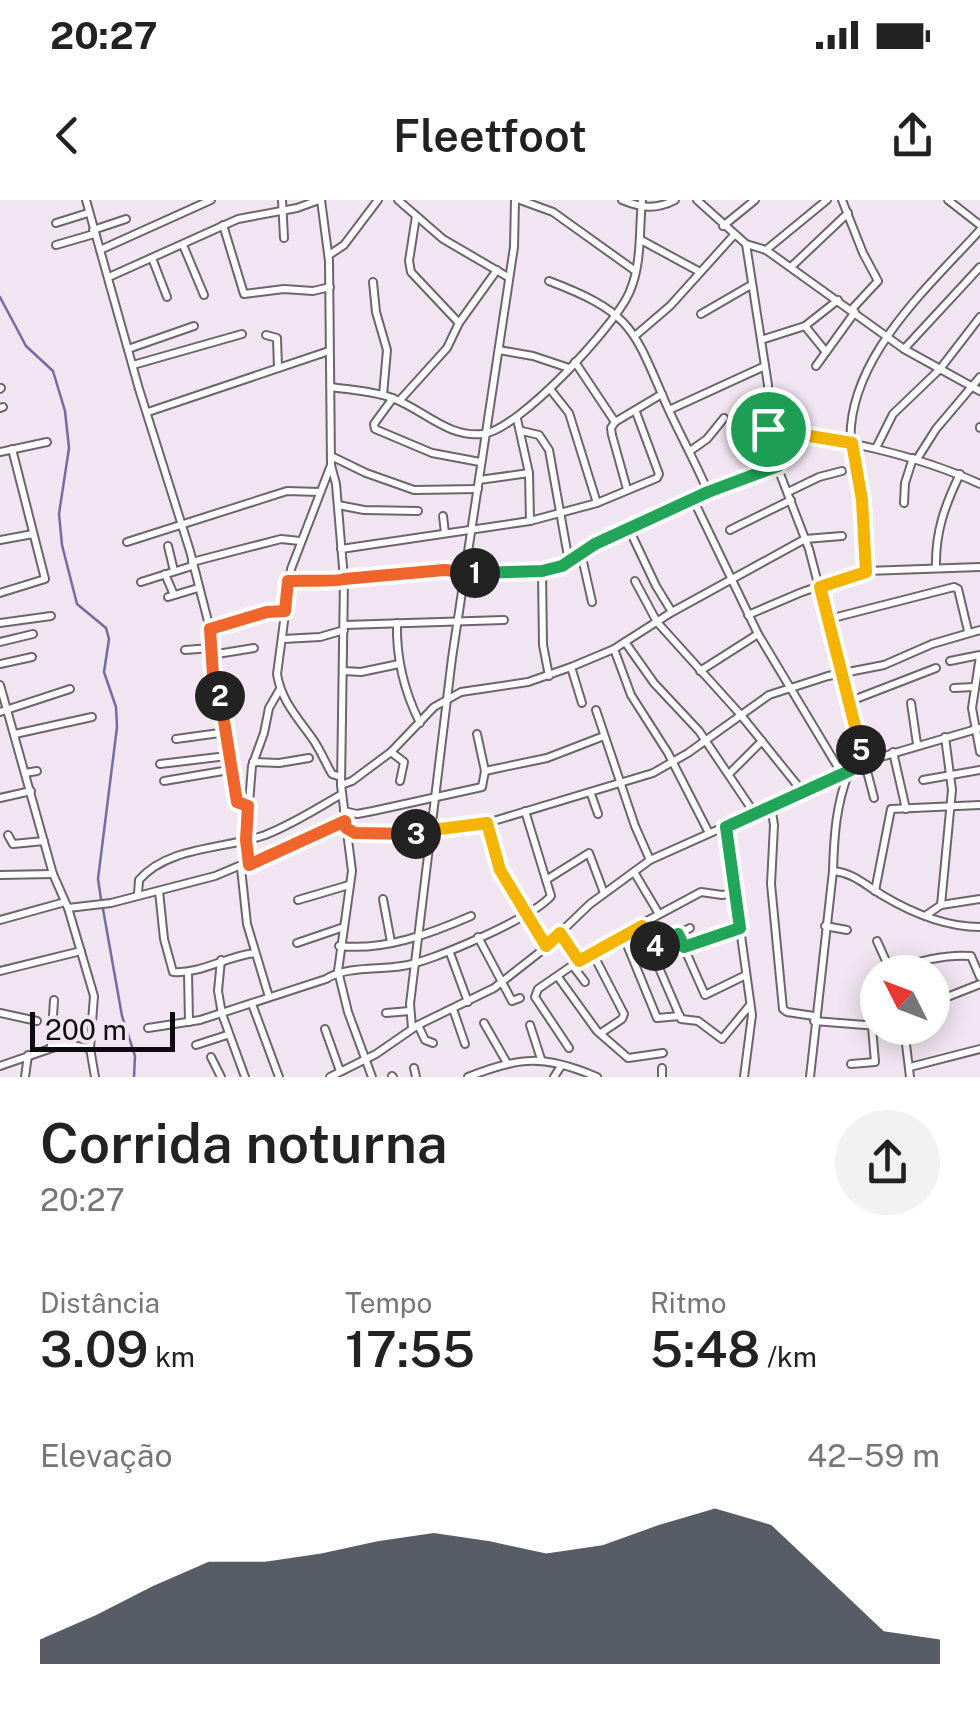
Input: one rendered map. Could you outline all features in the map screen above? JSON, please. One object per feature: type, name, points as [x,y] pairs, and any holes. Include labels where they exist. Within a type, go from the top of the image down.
[{"type":"street","points":[[86,200],[182,523],[210,629],[227,732],[229,770],[238,804],[248,806]]},
{"type":"street","points":[[100,250],[210,200]]},
{"type":"street","points":[[282,200],[284,238]]},
{"type":"street","points":[[109,278],[223,225],[320,200],[329,256],[331,461],[344,579],[341,785],[352,870],[338,971],[348,1012],[372,1077]]},
{"type":"street","points":[[329,256],[344,245],[378,200]]},
{"type":"street","points":[[398,200],[443,239],[508,277]]},
{"type":"street","points":[[433,1043],[425,1040],[410,1011],[452,658],[474,529],[480,462],[514,247],[517,200],[553,212],[634,270]]},
{"type":"street","points":[[622,200],[662,206],[674,200]]},
{"type":"street","points":[[698,200],[746,244],[766,250],[904,349],[976,389]]},
{"type":"street","points":[[723,226],[755,200]]},
{"type":"street","points":[[766,250],[826,200]]},
{"type":"street","points":[[816,366],[853,310],[878,281],[842,200]]},
{"type":"street","points":[[866,572],[862,500],[851,426],[858,396],[885,336],[980,228],[948,200]]},
{"type":"street","points":[[331,386],[383,395],[444,427],[485,434],[516,418],[550,390],[630,292],[641,240],[642,204]]},
{"type":"street","points":[[56,223],[88,213]]},
{"type":"street","points":[[791,267],[848,213]]},
{"type":"street","points":[[416,216],[409,261],[412,272],[459,323]]},
{"type":"street","points":[[56,245],[126,220]]},
{"type":"street","points":[[223,225],[244,294],[330,287]]},
{"type":"street","points":[[636,335],[670,306],[734,235]]},
{"type":"street","points":[[641,240],[700,272]]},
{"type":"street","points":[[183,244],[204,295]]},
{"type":"street","points":[[746,244],[762,340],[768,429],[820,587],[874,798]]},
{"type":"street","points":[[152,258],[166,297]]},
{"type":"street","points":[[904,349],[980,267]]},
{"type":"street","points":[[480,462],[432,453],[375,429],[374,424],[447,348],[459,323],[497,270]]},
{"type":"street","points":[[549,281],[582,294],[615,314],[636,335],[708,492]]},
{"type":"street","points":[[373,282],[376,312],[387,350],[383,395]]},
{"type":"street","points":[[702,314],[751,285]]},
{"type":"street","points":[[762,340],[805,326],[838,300]]},
{"type":"street","points":[[876,448],[894,414],[940,370],[980,317]]},
{"type":"street","points":[[128,349],[194,326]]},
{"type":"street","points":[[805,326],[826,352]]},
{"type":"street","points":[[132,365],[242,334]]},
{"type":"street","points":[[266,335],[276,338],[278,368]]},
{"type":"street","points":[[499,350],[572,365],[615,422]]},
{"type":"street","points":[[148,412],[329,351]]},
{"type":"street","points":[[669,410],[765,366]]},
{"type":"street","points":[[904,503],[905,483],[915,458],[936,428],[976,389],[980,377]]},
{"type":"street","points":[[550,390],[569,413],[597,502]]},
{"type":"street","points":[[628,489],[610,428],[662,394]]},
{"type":"street","points":[[342,549],[530,521],[597,502],[657,478],[659,474],[636,412]]},
{"type":"street","points":[[516,418],[530,473],[530,521]]},
{"type":"street","points":[[690,450],[707,439],[724,418]]},
{"type":"street","points":[[768,429],[915,458],[980,484]]},
{"type":"street","points":[[522,431],[539,435],[549,450],[569,562]]},
{"type":"street","points":[[0,452],[47,442]]},
{"type":"street","points":[[0,593],[44,581],[12,450]]},
{"type":"street","points":[[331,461],[408,489],[478,485],[530,473]]},
{"type":"street","points":[[331,461],[288,581],[277,674],[280,689],[341,785]]},
{"type":"street","points":[[288,581],[317,578],[336,583],[344,579],[444,570],[542,571],[569,562],[693,498],[778,466]]},
{"type":"street","points":[[730,530],[819,477],[842,472]]},
{"type":"street","points":[[936,568],[938,526],[960,474]]},
{"type":"street","points":[[126,542],[287,491],[320,492]]},
{"type":"street","points":[[693,498],[758,634],[845,773],[810,1077]]},
{"type":"street","points":[[338,505],[364,510],[418,511]]},
{"type":"street","points":[[443,516],[445,532]]},
{"type":"street","points":[[628,529],[672,612]]},
{"type":"street","points":[[0,540],[33,534]]},
{"type":"street","points":[[138,894],[138,880],[148,870],[305,818],[341,785],[390,752],[434,707],[464,691],[528,682],[572,668],[614,649],[672,612],[805,539],[842,536]]},
{"type":"street","points":[[141,582],[281,539],[300,541]]},
{"type":"street","points":[[168,546],[174,571]]},
{"type":"street","points":[[581,553],[592,602]]},
{"type":"street","points":[[748,615],[866,572],[980,567]]},
{"type":"street","points":[[542,571],[543,645],[549,676]]},
{"type":"street","points":[[165,574],[171,596],[198,588]]},
{"type":"street","points":[[635,580],[657,622],[740,714],[802,791]]},
{"type":"street","points":[[829,619],[954,586],[958,588],[968,631]]},
{"type":"street","points":[[210,629],[267,612],[285,611]]},
{"type":"street","points":[[0,623],[51,616]]},
{"type":"street","points":[[283,639],[320,638],[344,627],[397,622],[504,620]]},
{"type":"street","points":[[397,622],[400,664],[420,723]]},
{"type":"street","points":[[345,824],[355,833],[432,832],[487,823],[591,794],[653,774],[759,700],[841,674],[884,666],[968,631],[980,630]]},
{"type":"street","points":[[0,642],[33,634]]},
{"type":"street","points":[[700,672],[758,634]]},
{"type":"street","points":[[625,642],[654,683],[706,740],[756,814]]},
{"type":"street","points":[[185,650],[254,648]]},
{"type":"street","points":[[614,649],[631,695],[709,833]]},
{"type":"street","points":[[0,664],[32,656]]},
{"type":"street","points":[[950,661],[980,656],[972,708],[980,752]]},
{"type":"street","points":[[344,671],[361,672],[400,664]]},
{"type":"street","points":[[572,668],[582,703]]},
{"type":"street","points":[[848,702],[936,668]]},
{"type":"street","points":[[0,685],[4,711],[15,734],[53,874],[94,996],[90,1048],[95,1077]]},
{"type":"street","points":[[954,688],[974,687]]},
{"type":"street","points":[[4,711],[70,689]]},
{"type":"street","points":[[270,997],[246,924],[245,866],[253,762],[268,708],[280,689]]},
{"type":"street","points":[[911,702],[917,744]]},
{"type":"street","points":[[596,710],[650,860]]},
{"type":"street","points":[[15,734],[92,717]]},
{"type":"street","points":[[330,1077],[501,983],[604,893],[650,860],[864,762],[978,728]]},
{"type":"street","points":[[176,739],[227,732]]},
{"type":"street","points":[[344,811],[357,814],[482,788],[484,771],[477,734]]},
{"type":"street","points":[[484,771],[547,758],[604,736]]},
{"type":"street","points":[[941,905],[951,806],[945,737]]},
{"type":"street","points":[[730,772],[762,740]]},
{"type":"street","points":[[390,752],[404,762],[400,781]]},
{"type":"street","points":[[893,752],[906,809]]},
{"type":"street","points":[[160,764],[228,756]]},
{"type":"street","points":[[253,762],[309,758]]},
{"type":"street","points":[[164,781],[229,770]]},
{"type":"street","points":[[922,780],[980,770]]},
{"type":"street","points":[[25,773],[38,771]]},
{"type":"street","points":[[0,798],[31,792]]},
{"type":"street","points":[[591,794],[598,814]]},
{"type":"street","points":[[876,891],[890,810],[980,805]]},
{"type":"street","points":[[770,806],[774,825],[771,884],[783,1009],[860,1024]]},
{"type":"street","points":[[148,1028],[222,1014],[326,979],[338,971],[415,964],[450,952],[528,913],[551,898],[525,812]]},
{"type":"street","points":[[487,823],[500,870],[546,946]]},
{"type":"street","points":[[0,920],[66,905],[96,906],[158,891],[245,866],[345,824]]},
{"type":"street","points":[[726,827],[751,1004],[752,1029],[744,1077]]},
{"type":"street","points":[[8,834],[13,844],[44,842]]},
{"type":"street","points":[[546,880],[589,853],[604,893]]},
{"type":"street","points":[[833,871],[849,874],[942,923],[980,928]]},
{"type":"street","points":[[634,872],[659,914]]},
{"type":"street","points":[[0,875],[53,874]]},
{"type":"street","points":[[298,900],[348,885]]},
{"type":"street","points":[[158,891],[164,939],[174,972],[188,972],[221,960],[255,954]]},
{"type":"street","points":[[568,1048],[535,997],[538,989],[592,952],[704,891],[719,895],[736,892]]},
{"type":"street","points":[[925,916],[941,905],[980,899]]},
{"type":"street","points":[[383,900],[391,942]]},
{"type":"street","points":[[339,946],[356,948],[419,937],[470,916]]},
{"type":"street","points":[[642,926],[683,1020],[698,1021],[722,1039],[751,1004]]},
{"type":"street","points":[[825,926],[847,930]]},
{"type":"street","points":[[297,943],[342,928]]},
{"type":"street","points":[[652,947],[690,928]]},
{"type":"street","points":[[684,947],[740,928]]},
{"type":"street","points":[[560,933],[585,982]]},
{"type":"street","points":[[678,934],[704,995],[746,975]]},
{"type":"street","points":[[622,935],[657,1018],[680,1016]]},
{"type":"street","points":[[478,937],[512,1000],[520,998]]},
{"type":"street","points":[[877,941],[884,955]]},
{"type":"street","points":[[0,971],[82,951]]},
{"type":"street","points":[[450,952],[468,1002]]},
{"type":"street","points":[[592,952],[624,1014],[601,1033]]},
{"type":"street","points":[[950,956],[971,956],[980,981],[950,995]]},
{"type":"street","points":[[221,960],[218,991],[222,1014],[245,1077]]},
{"type":"street","points":[[188,972],[189,1022]]},
{"type":"street","points":[[558,976],[601,1033],[631,1059],[663,1053]]},
{"type":"street","points":[[50,1047],[54,1000]]},
{"type":"street","points":[[252,1004],[279,1077]]},
{"type":"street","points":[[453,1009],[466,1044]]},
{"type":"street","points":[[386,1012],[410,1011]]},
{"type":"street","points":[[0,1013],[37,1021]]},
{"type":"street","points":[[484,1023],[507,1063]]},
{"type":"street","points":[[530,1025],[541,1059]]},
{"type":"street","points":[[324,1029],[340,1071]]},
{"type":"street","points":[[196,1044],[227,1035]]},
{"type":"street","points":[[0,1066],[64,1044],[90,1048]]},
{"type":"street","points":[[851,1064],[875,1062],[875,1045]]},
{"type":"street","points":[[907,1045],[910,1077]]},
{"type":"street","points":[[910,1067],[980,1049]]},
{"type":"street","points":[[25,1077],[28,1055]]},
{"type":"street","points":[[211,1057],[220,1077]]},
{"type":"street","points":[[468,1077],[507,1063],[541,1059],[598,1077]]},
{"type":"street","points":[[554,1077],[562,1066]]},
{"type":"waterway","points":[[0,297],[26,346],[53,371],[65,411],[69,448],[59,514],[62,545],[77,604],[106,628],[109,639],[104,672],[116,707],[117,727],[98,879],[101,899]]},
{"type":"waterway","points":[[103,909],[122,1016],[135,1056],[134,1077]]},
{"type":"route","points":[[768,429],[852,443],[862,500],[866,572],[820,587],[864,762],[726,827],[740,928],[684,947],[678,934],[652,947],[642,926],[579,961],[560,933],[546,946],[500,870],[487,823],[432,830],[432,834],[407,834],[355,833],[346,828],[345,821],[249,865],[248,806],[238,804],[229,770],[227,732],[213,675],[210,629],[267,612],[285,611],[288,581],[317,578],[336,583],[344,579],[444,570],[552,570],[595,544],[708,492],[778,466],[768,429]]}]
